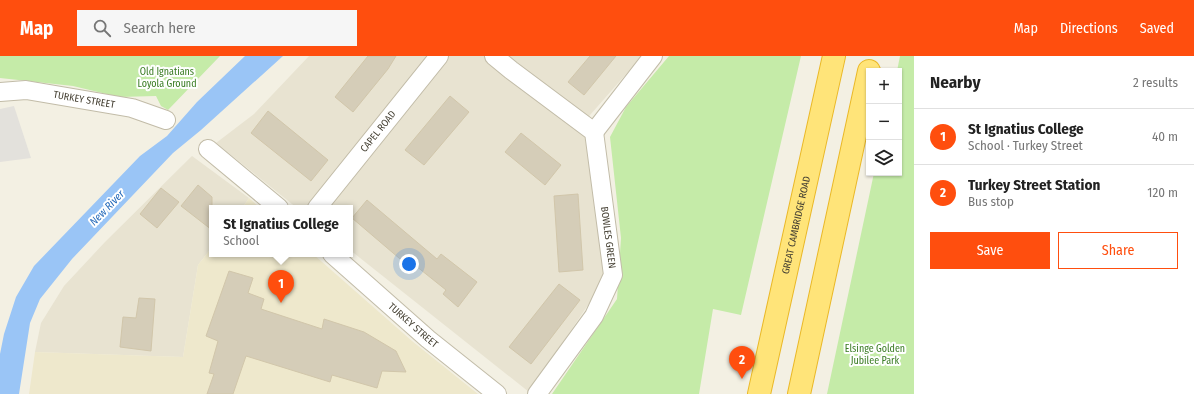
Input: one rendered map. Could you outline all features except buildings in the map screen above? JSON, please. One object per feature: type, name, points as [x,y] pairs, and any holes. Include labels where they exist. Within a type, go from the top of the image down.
[{"type":"highway","name":"GREAT CAMBRIDGE ROAD","points":[[759,394],[834,56]]},
{"type":"highway","points":[[870,68],[872,56]]},
{"type":"highway","points":[[799,394],[866,85]]},
{"type":"street","name":"CAPEL ROAD","points":[[319,205],[439,56]]},
{"type":"street","points":[[494,56],[594,132],[653,56]]},
{"type":"street","name":"TURKEY STREET","points":[[0,92],[26,90],[94,101],[132,108],[166,120]]},
{"type":"street","name":"BOWLES GREEN","points":[[537,394],[594,316],[613,275],[594,132]]},
{"type":"street","points":[[208,149],[275,205]]},
{"type":"street","name":"TURKEY STREET","points":[[335,257],[428,339],[497,394]]},
{"type":"shaded area","points":[[309,56],[642,56],[583,123],[605,280],[529,392],[353,252],[353,205],[293,205],[216,143],[254,114]]},
{"type":"shaded area","points":[[14,106],[31,158],[0,162],[0,109]]},
{"type":"shaded area","points":[[192,156],[249,198],[244,205],[209,205],[209,251],[198,265],[183,357],[35,352],[41,323],[64,286],[105,242]]},
{"type":"shaded area","points":[[249,198],[257,205],[244,205]]},
{"type":"shaded area","points":[[209,251],[209,257],[316,257],[412,341],[478,394],[29,394],[35,352],[183,357],[198,265]]},
{"type":"green space","name":"Old Ignatians Loyola Ground","points":[[0,56],[220,56],[168,110],[161,106],[156,96],[119,97],[73,86],[0,78]]},
{"type":"green space","points":[[669,56],[801,56],[741,315],[713,309],[699,394],[552,394],[617,299],[621,238],[610,137],[626,107]]},
{"type":"green space","name":"Elsinge Golden Jubilee Park","points":[[900,56],[914,56],[914,394],[827,394],[873,176],[902,176],[902,68],[898,68]]},
{"type":"water","name":"New River","points":[[245,56],[283,56],[201,130],[173,153],[72,259],[40,299],[30,323],[19,394],[0,394],[0,354],[4,334],[16,297],[34,266],[140,156],[167,136],[197,102]]},
{"type":"place","name":"St Ignatius College","points":[[281,303]]},
{"type":"place","name":"Turkey Street Station","points":[[742,379]]}]
